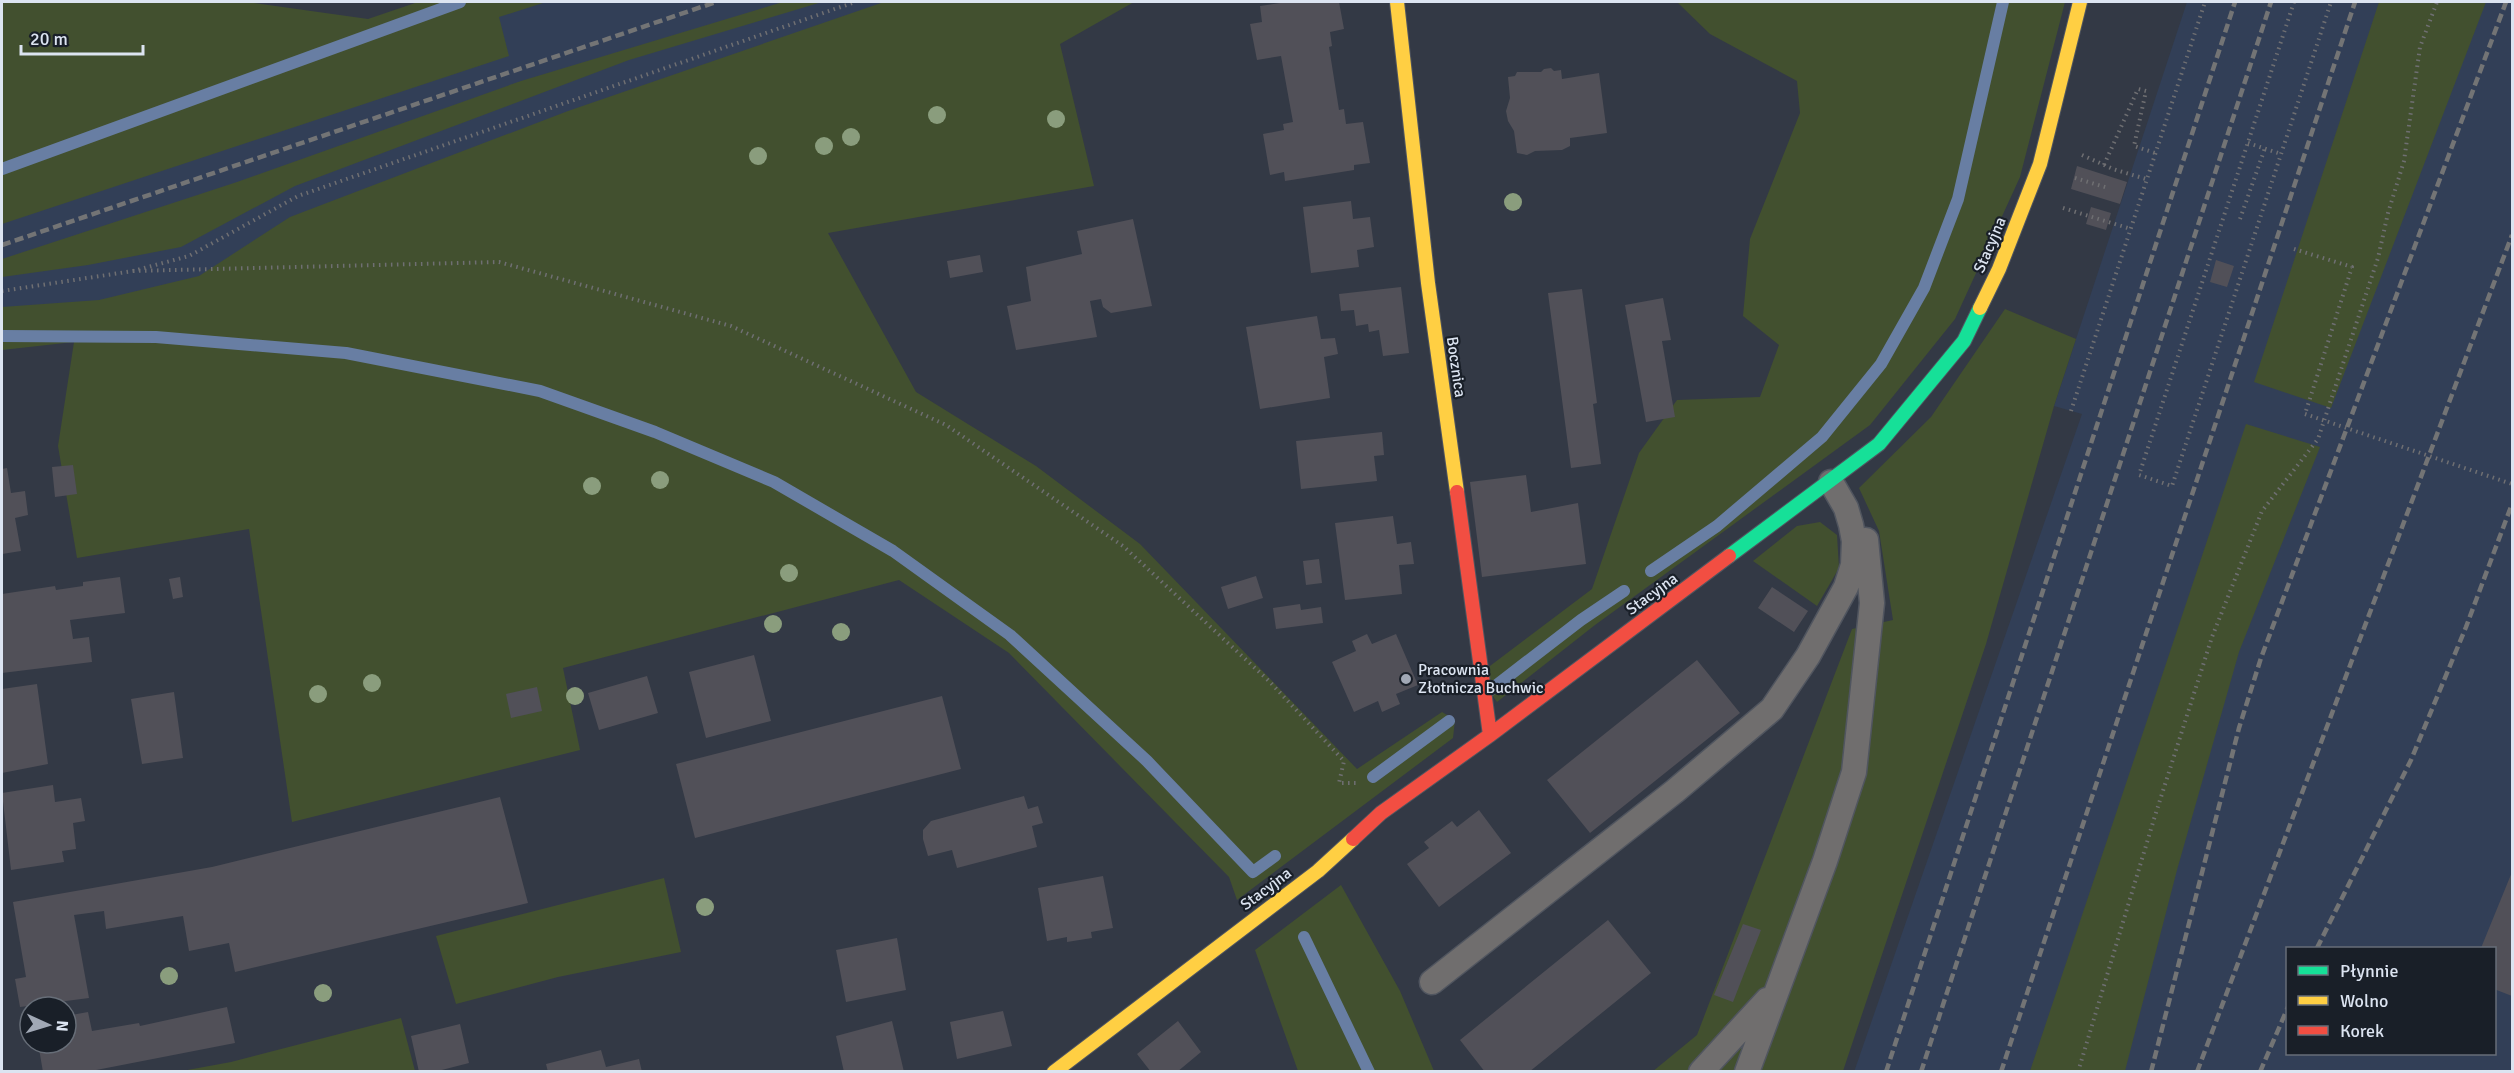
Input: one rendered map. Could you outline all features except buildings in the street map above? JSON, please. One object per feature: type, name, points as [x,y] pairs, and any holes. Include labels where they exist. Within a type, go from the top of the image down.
[{"type":"street","name":"Bocznica","points":[[1397,2],[1428,283],[1490,735]]},
{"type":"street","name":"Stacyjna","points":[[1054,1071],[1318,871],[1381,813],[1490,735],[1880,444],[1964,341],[1999,269],[2040,164],[2080,2]]},
{"type":"lane","points":[[1747,1071],[1825,861],[1854,772],[1872,603],[1866,534],[1846,508],[1831,482]]},
{"type":"lane","points":[[1432,982],[1675,792],[1772,709],[1808,657],[1846,587],[1853,566],[1854,542],[1846,508]]},
{"type":"lane","points":[[1701,1071],[1775,992]]},
{"type":"path","points":[[2,291],[133,271],[189,255],[298,196],[855,2]]},
{"type":"path","points":[[2071,411],[2205,2]]},
{"type":"path","points":[[2294,2],[2139,475],[2172,486],[2331,2]]},
{"type":"path","points":[[2078,1071],[2212,637],[2262,511],[2318,439],[2378,258],[2388,213],[2404,161],[2420,47],[2437,2]]},
{"type":"path","points":[[2104,165],[2138,89],[2146,92],[2134,146],[2155,153]]},
{"type":"path","points":[[2248,143],[2281,154]]},
{"type":"path","points":[[2240,219],[2265,148]]},
{"type":"path","points":[[2073,151],[2104,165],[2146,179]]},
{"type":"path","points":[[2074,178],[2108,188]]},
{"type":"path","points":[[2060,207],[2131,229]]},
{"type":"path","points":[[2294,249],[2352,267],[2305,414],[2512,484]]},
{"type":"path","points":[[133,271],[499,262],[730,326],[946,425],[1122,546],[1269,681],[1344,761],[1339,783],[1357,782],[1381,813]]},
{"type":"shaded area","points":[[418,2],[909,2],[74,341],[2,350],[2,160]]},
{"type":"shaded area","points":[[2187,2],[2512,2],[2512,1071],[1854,1072],[2082,414],[2054,406]]},
{"type":"green space","points":[[2,2],[247,2],[368,19],[418,2],[546,2],[499,17],[509,56],[2,224]]},
{"type":"green space","points":[[783,2],[822,2],[629,60],[295,186],[181,247],[88,265],[2,277],[2,259],[237,182],[521,81]]},
{"type":"green space","points":[[884,2],[1134,2],[1060,44],[1094,186],[828,233],[916,392],[1036,466],[1140,544],[1357,769],[1442,712],[1455,720],[1453,738],[1237,900],[1229,877],[1009,653],[899,580],[563,668],[580,750],[292,822],[249,529],[77,558],[58,446],[74,342],[2,350],[2,307],[99,300],[199,276],[290,217],[568,111]]},
{"type":"green space","points":[[1677,2],[2065,2],[2020,177],[1955,319],[1870,425],[1595,625],[1497,702],[1478,675],[1592,589],[1639,453],[1677,400],[1760,397],[1779,345],[1743,316],[1750,239],[1800,113],[1797,81],[1710,34]]},
{"type":"green space","points":[[2379,2],[2486,2],[2331,408],[2254,382]]},
{"type":"green space","points":[[2005,309],[2076,339],[2054,406],[1986,644],[1843,1071],[1652,1072],[1697,1035],[1852,629],[1893,620],[1879,531],[1859,488],[1931,417]]},
{"type":"green space","points":[[2246,424],[2320,447],[2239,652],[2177,870],[2125,1071],[2030,1071]]},
{"type":"green space","points":[[1820,522],[1837,535],[1839,568],[1817,606],[1753,561],[1797,526]]},
{"type":"green space","points":[[664,878],[681,952],[558,977],[456,1004],[436,936]]},
{"type":"green space","points":[[1341,885],[1400,991],[1434,1071],[1298,1071],[1255,950]]},
{"type":"green space","points":[[401,1018],[415,1071],[182,1071],[231,1062]]},
{"type":"waterway","points":[[2,169],[460,2]]},
{"type":"waterway","points":[[1651,571],[1717,526],[1822,437],[1881,364],[1924,288],[1958,199],[2003,2]]},
{"type":"waterway","points":[[2,336],[156,337],[346,353],[540,391],[655,432],[774,482],[893,551],[1010,635],[1147,761],[1253,872],[1275,856]]},
{"type":"waterway","points":[[1489,691],[1581,620],[1624,591]]},
{"type":"waterway","points":[[1373,777],[1449,721]]},
{"type":"waterway","points":[[1304,937],[1369,1072]]},
{"type":"railway","points":[[2,245],[716,2]]},
{"type":"railway","points":[[1886,1072],[2235,2]]},
{"type":"railway","points":[[1921,1072],[2271,2]]},
{"type":"railway","points":[[2001,1072],[2355,2]]},
{"type":"railway","points":[[2151,1072],[2239,728],[2261,658],[2506,2]]},
{"type":"railway","points":[[2197,1072],[2512,235]]},
{"type":"railway","points":[[2318,947],[2411,760],[2466,627],[2512,504]]},
{"type":"railway","points":[[2260,1072],[2286,1012]]},
{"type":"traffic: fast","points":[[1729,556],[1879,444],[1964,341],[1980,308]]},
{"type":"traffic: slow","points":[[1397,2],[1428,283],[1457,492]]},
{"type":"traffic: slow","points":[[1980,308],[1999,269],[2040,164],[2080,2]]},
{"type":"traffic: slow","points":[[1054,1072],[1318,871],[1353,839]]},
{"type":"traffic: jam","points":[[1457,492],[1490,735]]},
{"type":"traffic: jam","points":[[1353,839],[1381,813],[1490,735],[1729,556]]},
{"type":"place","name":"Pracownia Złotnicza Buchwic","points":[[1406,679]]}]
